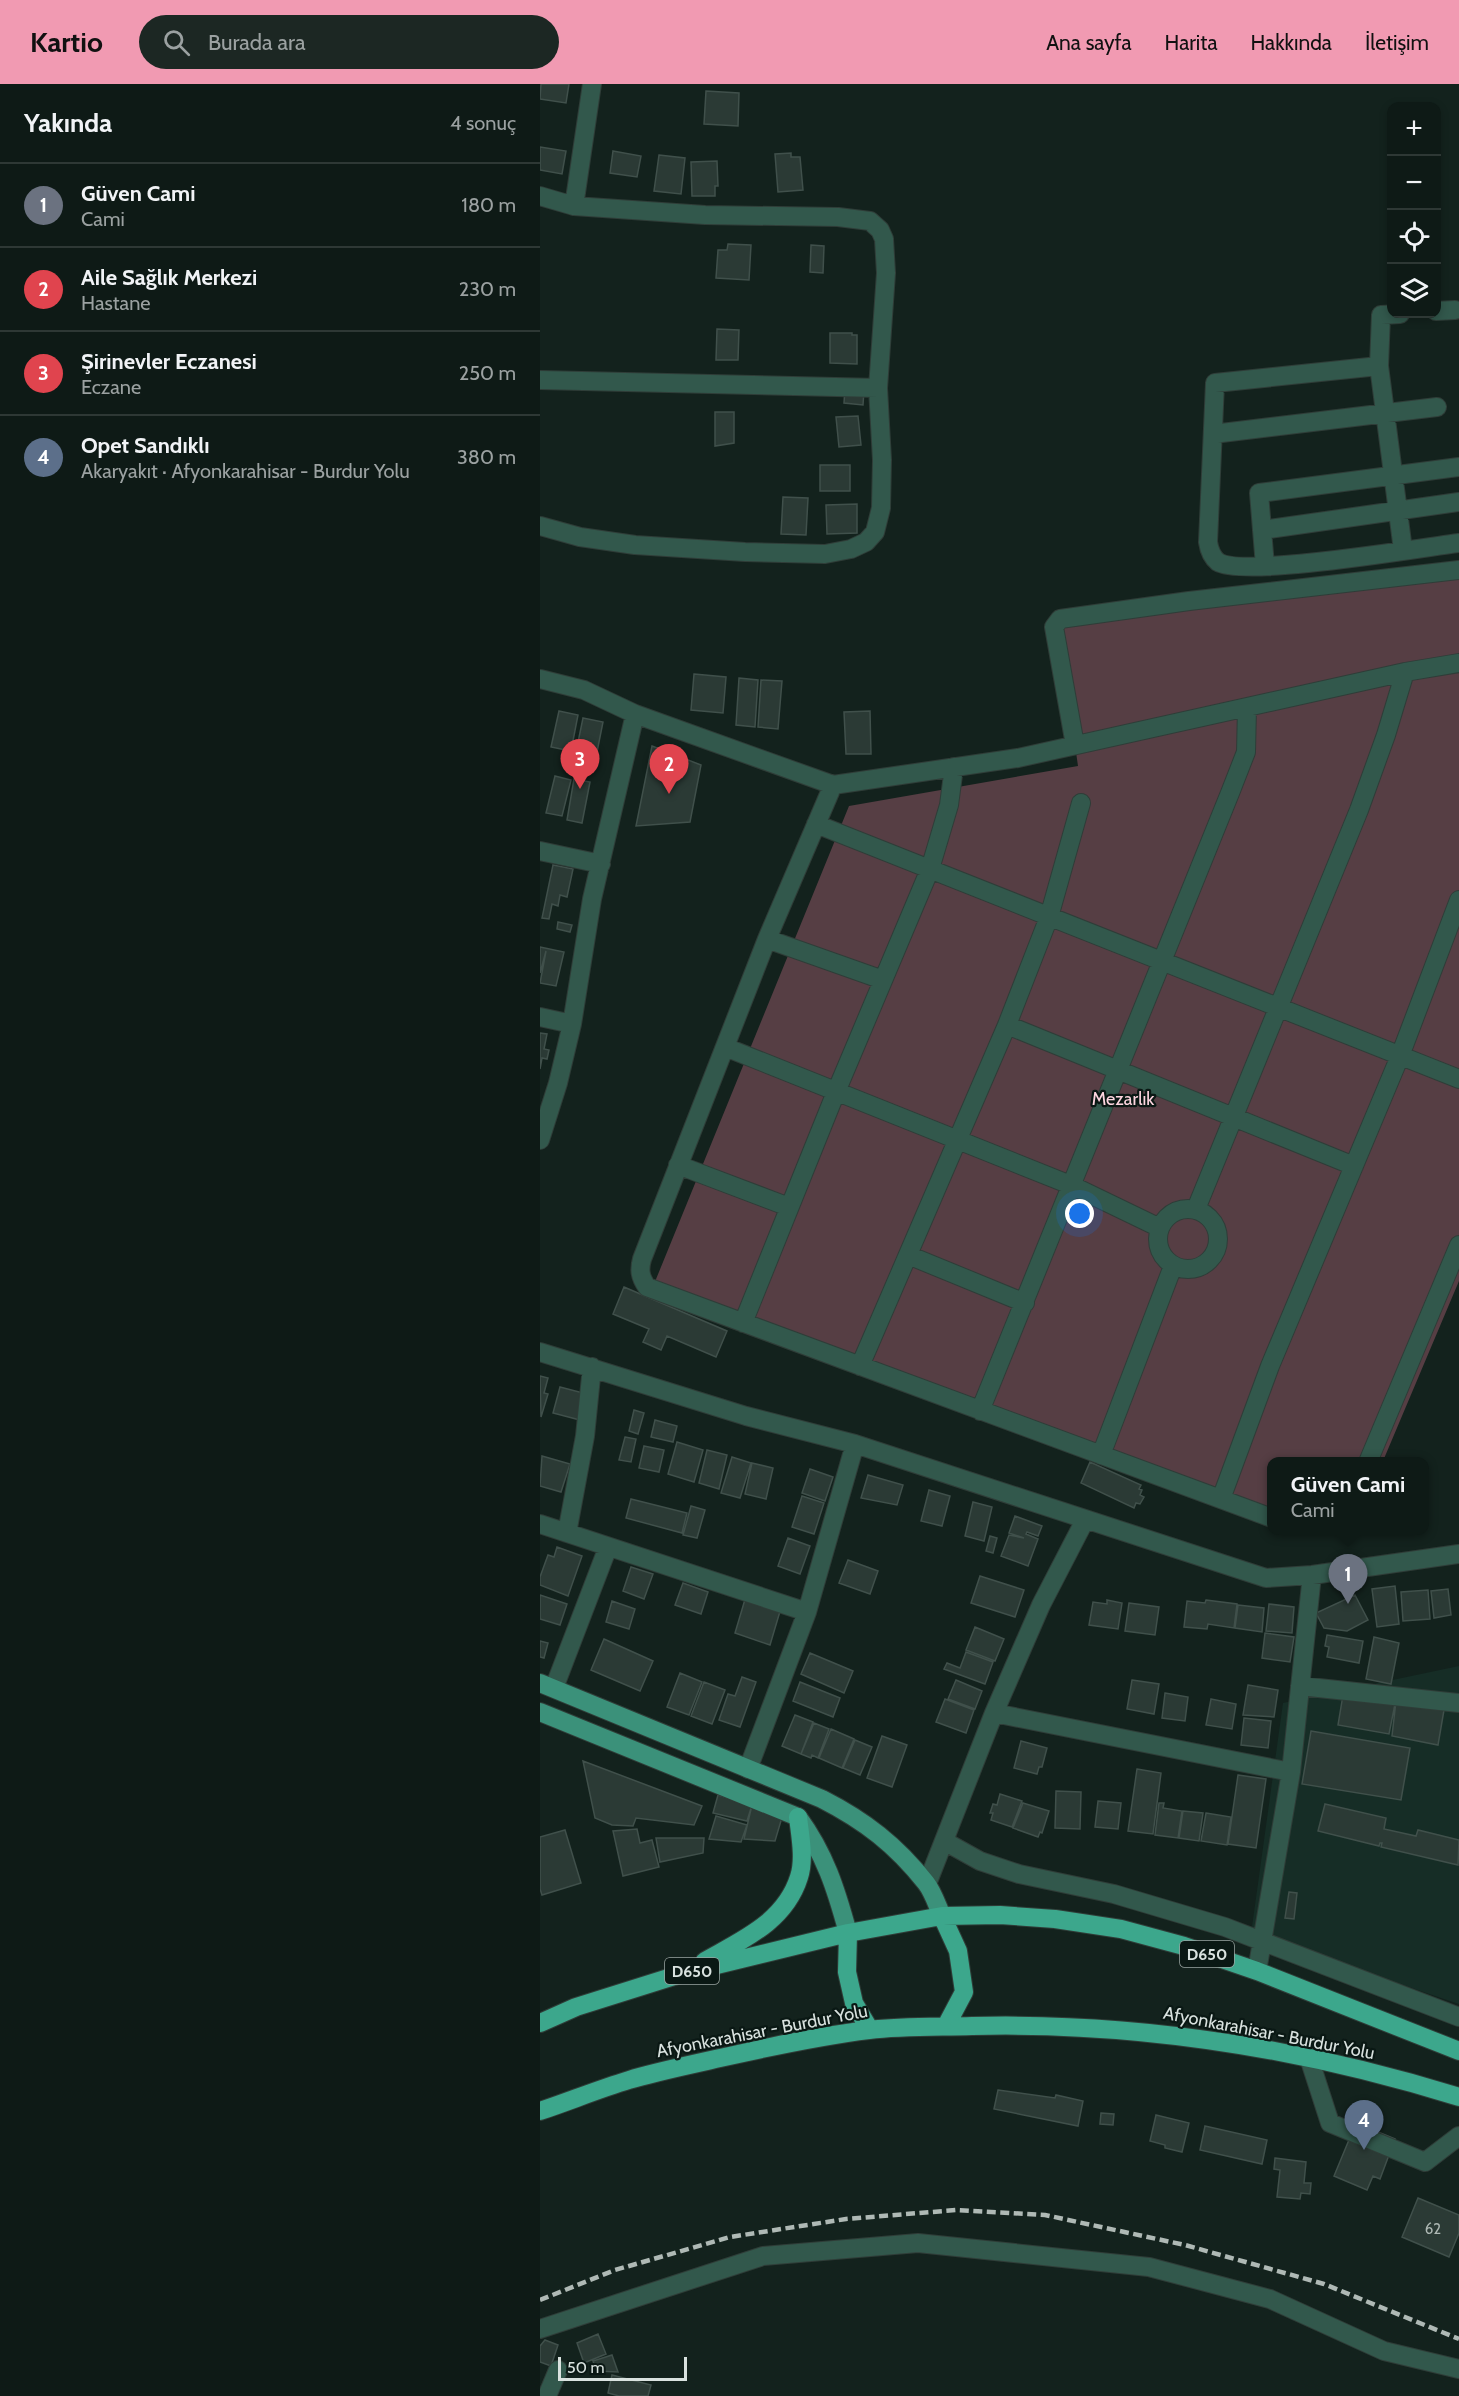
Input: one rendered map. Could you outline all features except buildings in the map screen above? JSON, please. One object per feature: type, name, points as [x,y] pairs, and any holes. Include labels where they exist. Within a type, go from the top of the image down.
[{"type":"highway","points":[[684,1973],[764,1928],[786,1903],[800,1876],[801,1843],[798,1817]]},
{"type":"highway","name":"Afyonkarahisar - Burdur Yolu","points":[[540,2023],[576,2007],[684,1973],[848,1933],[942,1916],[1000,1915],[1055,1919],[1121,1929],[1184,1946],[1257,1971],[1459,2051]]},
{"type":"highway","points":[[942,1916],[958,1951],[964,1992],[946,2026]]},
{"type":"highway","points":[[848,1933],[847,1972],[854,2003],[870,2030]]},
{"type":"highway","name":"Afyonkarahisar - Burdur Yolu","points":[[540,2111],[629,2080],[820,2037],[870,2030],[1039,2024],[1146,2031],[1309,2058],[1459,2097]]},
{"type":"main road","points":[[547,1686],[852,1814],[878,1832],[927,1884],[942,1916]]},
{"type":"main road","points":[[540,1712],[798,1817],[816,1842],[838,1893],[848,1933]]},
{"type":"street","points":[[574,206],[592,84]]},
{"type":"street","points":[[540,196],[574,206],[705,215],[838,217],[870,222],[880,230],[884,239],[886,273],[878,388],[882,460],[880,508],[875,532],[866,542],[851,549],[825,554],[635,545],[580,537],[540,526]]},
{"type":"street","points":[[1387,315],[1381,315],[1379,366],[1403,550]]},
{"type":"street","points":[[1379,366],[1215,383],[1208,542],[1211,553],[1220,563],[1241,566],[1294,565],[1459,543]]},
{"type":"street","points":[[540,380],[878,388]]},
{"type":"street","points":[[1213,434],[1437,407]]},
{"type":"street","points":[[1265,566],[1259,493],[1459,467]]},
{"type":"street","points":[[1262,530],[1459,502]]},
{"type":"street","points":[[1075,745],[1054,627],[1059,620],[1200,600],[1407,578],[1459,570]]},
{"type":"street","points":[[540,679],[584,690],[635,714],[833,785],[1018,758],[1405,672],[1459,663]]},
{"type":"street","points":[[1196,1209],[1359,810],[1386,735],[1405,672]]},
{"type":"street","points":[[980,1411],[1073,1186],[1246,752],[1247,708]]},
{"type":"street","points":[[540,1140],[558,1083],[572,1024],[592,899],[635,714]]},
{"type":"street","points":[[743,1323],[882,980],[930,870],[950,805],[954,767]]},
{"type":"street","points":[[833,785],[767,939],[678,1165],[642,1259],[640,1266],[643,1281],[647,1287],[1267,1516]]},
{"type":"street","points":[[860,1366],[1007,1025],[1049,917],[1082,803]]},
{"type":"street","points":[[816,825],[1459,1079]]},
{"type":"street","points":[[540,851],[601,864]]},
{"type":"street","points":[[1221,1499],[1270,1366],[1400,1056],[1459,900]]},
{"type":"street","points":[[767,939],[882,980]]},
{"type":"street","points":[[540,1017],[572,1024]]},
{"type":"street","points":[[1007,1025],[1354,1166]]},
{"type":"street","points":[[725,1047],[1073,1186],[1160,1228]]},
{"type":"street","points":[[678,1165],[789,1207]]},
{"type":"street","points":[[1196,1209],[1211,1219],[1215,1226],[1218,1234],[1216,1252],[1204,1265],[1197,1268],[1180,1269],[1173,1266],[1161,1254],[1158,1246],[1160,1228],[1170,1214],[1178,1210],[1196,1209]]},
{"type":"street","points":[[1370,1457],[1459,1245]]},
{"type":"street","points":[[908,1255],[1025,1303]]},
{"type":"street","points":[[1101,1455],[1173,1266]]},
{"type":"street","points":[[540,1352],[746,1416],[855,1444],[1266,1578],[1312,1575],[1459,1554]]},
{"type":"street","points":[[567,1533],[585,1436],[592,1367]]},
{"type":"street","points":[[748,1769],[807,1612],[855,1444]]},
{"type":"street","points":[[927,1884],[994,1713],[1041,1605],[1085,1520]]},
{"type":"street","points":[[540,1524],[807,1612]]},
{"type":"street","points":[[547,1686],[608,1547]]},
{"type":"street","points":[[1257,1971],[1264,1942],[1291,1772],[1312,1575]]},
{"type":"street","points":[[1300,1686],[1459,1703]]},
{"type":"street","points":[[994,1713],[1291,1772]]},
{"type":"street","points":[[944,1841],[980,1861],[1000,1868],[1146,1902],[1225,1927],[1459,2017]]},
{"type":"street","points":[[1309,2058],[1330,2123],[1425,2162],[1459,2136]]},
{"type":"street","points":[[540,2329],[763,2256],[918,2242],[1149,2266],[1270,2299],[1384,2351],[1459,2369]]},
{"type":"street","points":[[547,2396],[558,2370]]},
{"type":"shaded area","points":[[1459,1666],[1459,2004],[1251,1934],[1283,1703]]},
{"type":"green space","name":"Mezarlık","points":[[1459,568],[1459,1281],[1385,1457],[1267,1457],[1267,1508],[1117,1452],[652,1289],[849,806],[1078,766],[1058,626]]},
{"type":"railway","points":[[540,2300],[615,2270],[730,2237],[846,2219],[956,2210],[1045,2215],[1185,2245],[1324,2284],[1459,2339]]},
{"type":"place","name":"Şirinevler Eczanesi","points":[[580,789]]},
{"type":"place","name":"Aile Sağlık Merkezi","points":[[669,794]]},
{"type":"place","name":"Güven Cami","points":[[1348,1604]]},
{"type":"place","name":"Opet Sandıklı","points":[[1364,2150]]}]
